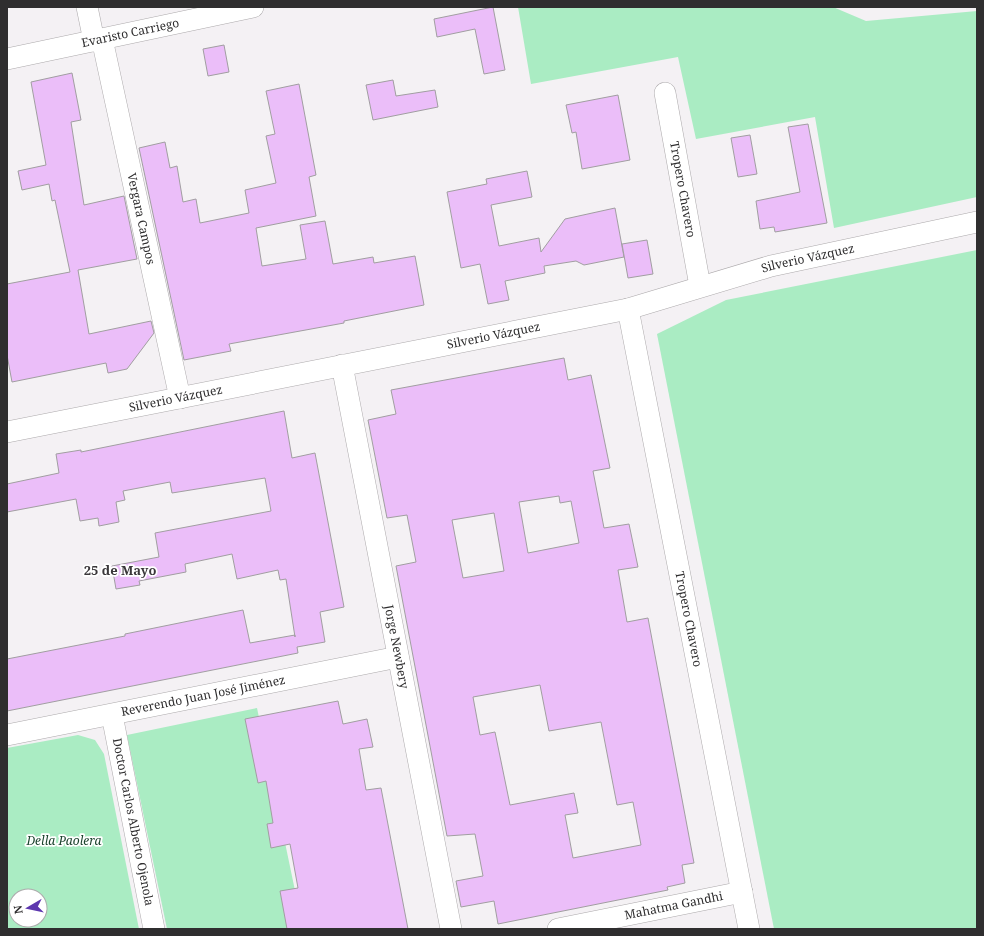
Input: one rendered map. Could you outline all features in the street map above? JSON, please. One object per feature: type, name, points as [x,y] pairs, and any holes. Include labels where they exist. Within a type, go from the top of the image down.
[{"type":"street","name":"Vergara Campos","points":[[87,7],[98,40],[180,398]]},
{"type":"street","name":"Evaristo Carriego","points":[[7,59],[253,7]]},
{"type":"street","name":"Tropero Chavero","points":[[665,93],[700,286]]},
{"type":"street","name":"Silverio Vázquez","points":[[7,432],[628,309],[700,286],[771,266],[977,222]]},
{"type":"street","name":"Tropero Chavero","points":[[628,309],[749,929]]},
{"type":"street","name":"Jorge Newbery","points":[[342,365],[451,929]]},
{"type":"street","name":"Reverendo Juan José Jiménez","points":[[7,735],[398,657]]},
{"type":"street","name":"Doctor Carlos Alberto Ojenola","points":[[112,715],[154,929]]},
{"type":"street","name":"Mahatma Gandhi","points":[[558,929],[742,892]]},
{"type":"green space","points":[[518,7],[833,7],[866,21],[977,11],[977,197],[834,228],[815,117],[696,139],[678,57],[531,84]]},
{"type":"green space","points":[[977,250],[977,929],[774,929],[657,334],[726,300]]},
{"type":"green space","points":[[257,708],[303,929],[167,929],[127,735]]},
{"type":"green space","name":"Della Paolera","points":[[78,735],[95,740],[104,754],[139,929],[7,929],[7,748]]},
{"type":"building","points":[[493,7],[505,70],[484,74],[475,29],[437,37],[434,19]]},
{"type":"building","points":[[224,45],[229,72],[208,76],[203,49]]},
{"type":"building","points":[[72,73],[81,120],[71,122],[84,205],[124,196],[137,259],[78,270],[89,334],[151,321],[154,333],[127,369],[108,373],[106,363],[12,382],[7,355],[7,284],[70,272],[55,200],[52,201],[49,184],[22,190],[18,171],[46,165],[31,82]]},
{"type":"building","points":[[393,80],[396,96],[435,90],[438,107],[373,120],[366,85]]},
{"type":"building","points":[[299,84],[316,175],[309,177],[316,216],[256,228],[262,266],[306,259],[300,225],[325,221],[333,264],[373,257],[374,263],[415,256],[424,305],[344,321],[344,323],[229,344],[231,351],[184,360],[139,148],[165,142],[170,168],[177,166],[183,202],[196,199],[200,223],[249,213],[245,190],[276,183],[266,136],[275,134],[266,91]]},
{"type":"building","points":[[618,95],[630,160],[582,169],[576,132],[572,133],[566,105]]},
{"type":"building","points":[[808,124],[827,223],[775,232],[774,227],[760,229],[756,201],[800,192],[788,127]]},
{"type":"building","points":[[750,135],[757,174],[738,177],[731,138]]},
{"type":"building","points":[[527,171],[532,197],[491,205],[499,246],[539,238],[541,252],[565,219],[615,208],[624,257],[584,265],[576,261],[544,266],[545,273],[505,281],[509,300],[488,304],[480,264],[461,268],[447,192],[487,184],[486,179]]},
{"type":"building","points":[[647,240],[653,274],[628,278],[622,244]]},
{"type":"building","points":[[564,358],[568,380],[591,375],[610,468],[593,471],[604,528],[629,524],[638,567],[618,570],[627,622],[648,618],[694,863],[682,865],[685,883],[667,887],[668,890],[498,924],[494,901],[461,907],[456,881],[483,876],[475,834],[447,836],[396,566],[416,562],[407,515],[387,518],[368,420],[396,414],[391,390]],"holes":[[[559,496],[560,503],[571,501],[579,543],[528,553],[519,502]],[[494,513],[504,571],[463,578],[452,520]],[[540,685],[549,731],[601,722],[617,805],[633,802],[641,845],[573,858],[565,815],[578,813],[574,793],[510,805],[495,732],[480,735],[473,697]]]},
{"type":"building","points":[[284,411],[292,458],[315,453],[344,607],[320,612],[325,642],[297,647],[298,653],[7,711],[7,659],[125,636],[125,634],[243,610],[250,643],[295,635],[286,579],[280,580],[278,570],[237,579],[232,554],[185,564],[186,572],[139,581],[140,585],[116,589],[112,566],[159,557],[155,533],[271,511],[265,478],[172,493],[170,482],[123,491],[125,500],[116,502],[119,522],[99,526],[98,518],[80,521],[76,499],[7,512],[7,484],[59,473],[56,454],[81,450],[81,452]]},
{"type":"building","points":[[338,701],[343,724],[367,719],[373,747],[359,749],[366,790],[381,788],[408,929],[287,929],[280,891],[298,888],[290,844],[271,848],[267,824],[273,823],[266,781],[258,783],[245,719]]},
{"type":"district","name":"25 de Mayo","points":[[120,570]]}]
